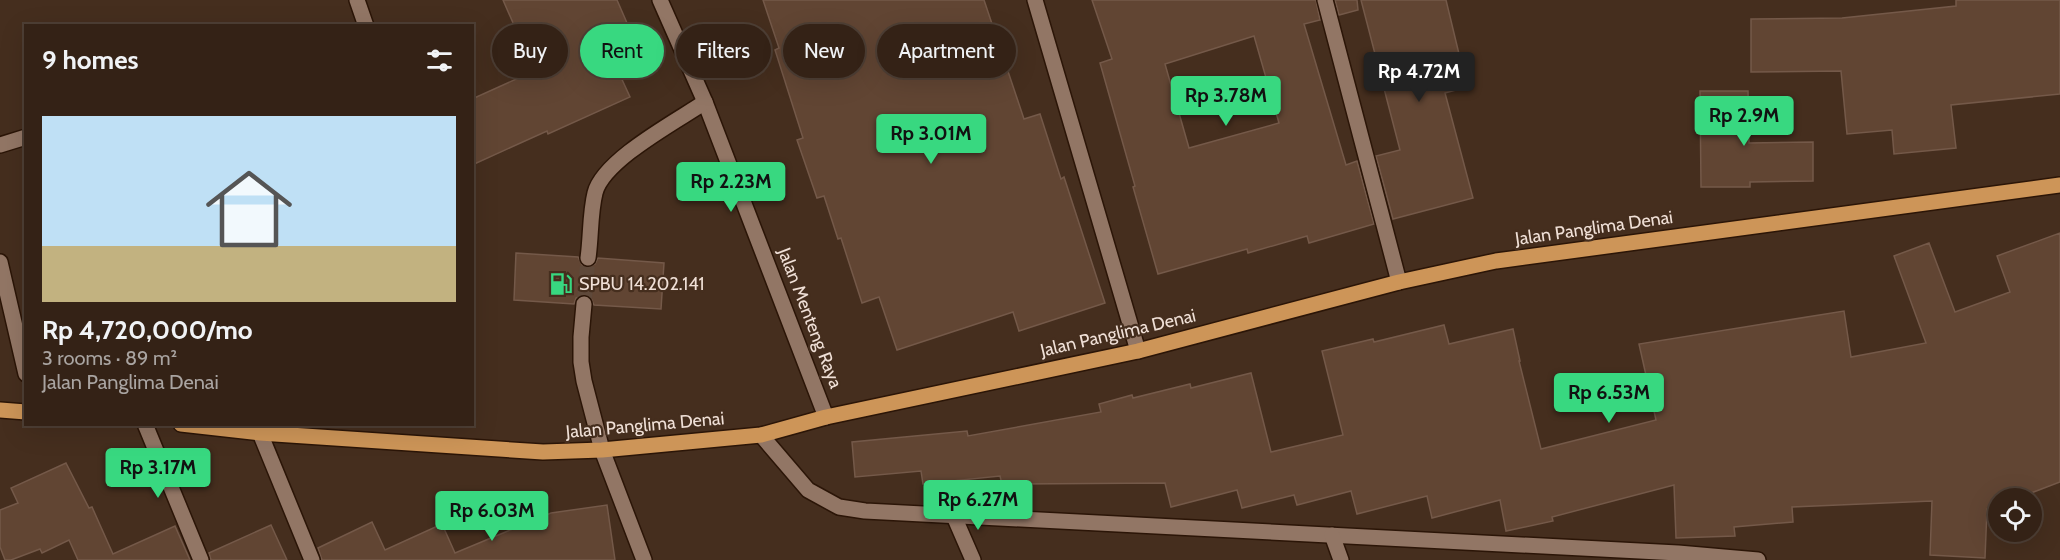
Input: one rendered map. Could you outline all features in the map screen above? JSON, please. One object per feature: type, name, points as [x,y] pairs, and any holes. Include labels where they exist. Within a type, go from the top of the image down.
[{"type":"main road","name":"Jalan Panglima Denai","points":[[199,426],[260,433],[543,452],[602,450],[761,435],[826,417],[1138,351],[1399,282],[1496,261],[2060,185]]},
{"type":"main road","points":[[0,410],[24,412]]},
{"type":"street","points":[[357,0],[365,24]]},
{"type":"street","name":"Jalan Menteng Raya","points":[[660,0],[705,102],[826,417]]},
{"type":"street","points":[[1035,0],[1138,351]]},
{"type":"street","points":[[1325,0],[1399,282]]},
{"type":"street","points":[[588,258],[595,191],[606,174],[625,155],[705,102]]},
{"type":"street","points":[[0,145],[24,138]]},
{"type":"street","points":[[0,262],[24,365]]},
{"type":"street","points":[[584,304],[581,362],[602,450],[644,560]]},
{"type":"street","points":[[146,426],[201,560]]},
{"type":"street","points":[[260,433],[312,560]]},
{"type":"street","points":[[761,435],[808,490],[839,507],[865,511],[953,514],[1758,560]]},
{"type":"street","points":[[953,514],[973,560]]},
{"type":"street","points":[[1332,535],[1341,560]]},
{"type":"building","points":[[503,0],[617,0],[627,24],[580,24],[580,78],[621,78],[630,97],[474,164],[474,98],[518,78],[568,78],[568,24],[513,24]]},
{"type":"building","points":[[763,0],[984,0],[992,24],[877,24],[877,78],[1010,78],[1024,119],[1040,114],[1061,179],[1064,177],[1105,303],[1019,331],[1013,312],[897,350],[879,297],[862,303],[841,238],[838,239],[824,196],[817,198],[797,140],[803,138],[784,78],[865,78],[865,24],[783,24],[783,75],[775,50],[779,48]]},
{"type":"building","points":[[1092,0],[1316,0],[1320,20],[1304,24],[1346,165],[1357,161],[1374,224],[1309,243],[1307,236],[1248,253],[1247,249],[1158,274],[1100,63],[1112,59]],"holes":[[[1254,36],[1279,123],[1189,148],[1165,64]]]},
{"type":"building","points":[[1335,0],[1357,0],[1358,10],[1339,15]]},
{"type":"building","points":[[1361,0],[1446,0],[1467,87],[1445,93],[1473,198],[1393,219],[1376,156],[1400,150]]},
{"type":"building","points":[[1956,0],[2060,0],[2060,94],[1951,105],[1956,148],[1894,154],[1892,130],[1847,134],[1841,71],[1751,72],[1751,19],[1842,18],[1956,6]]},
{"type":"building","points":[[1700,91],[1748,91],[1749,143],[1813,142],[1813,181],[1750,182],[1750,187],[1701,187]]},
{"type":"building","points":[[2060,233],[2060,482],[2042,489],[1988,488],[1985,558],[1930,555],[1932,501],[1792,507],[1793,522],[1734,527],[1735,536],[1676,538],[1674,485],[1552,517],[1553,521],[1506,531],[1500,500],[1432,518],[1427,496],[1357,514],[1351,491],[1297,505],[1294,495],[1242,508],[1237,490],[1171,507],[1165,483],[1002,484],[1000,476],[923,484],[921,471],[855,477],[852,442],[967,431],[968,436],[1101,412],[1099,404],[1132,395],[1133,398],[1190,384],[1191,388],[1251,373],[1271,452],[1343,435],[1322,351],[1373,339],[1374,342],[1444,325],[1449,344],[1513,329],[1541,449],[1656,420],[1639,344],[1844,311],[1851,357],[1926,343],[1894,256],[1929,243],[1955,312],[2010,292],[1997,256]]},
{"type":"building","points":[[516,253],[578,257],[582,265],[587,268],[595,264],[598,258],[664,263],[661,309],[594,305],[590,296],[584,294],[576,298],[574,304],[514,300]]},
{"type":"building","points":[[66,463],[89,508],[92,507],[113,554],[175,526],[190,560],[78,560],[69,540],[42,553],[40,549],[5,560],[0,547],[0,510],[18,503],[11,488]]},
{"type":"building","points":[[607,505],[615,560],[322,560],[318,548],[372,522],[385,550],[442,524],[455,553],[551,513]]},
{"type":"building","points":[[271,525],[287,560],[211,560],[209,553]]},
{"type":"tunnel","points":[[584,304],[588,258]]},
{"type":"place","name":"SPBU 14.202.141","points":[[561,284]]}]
